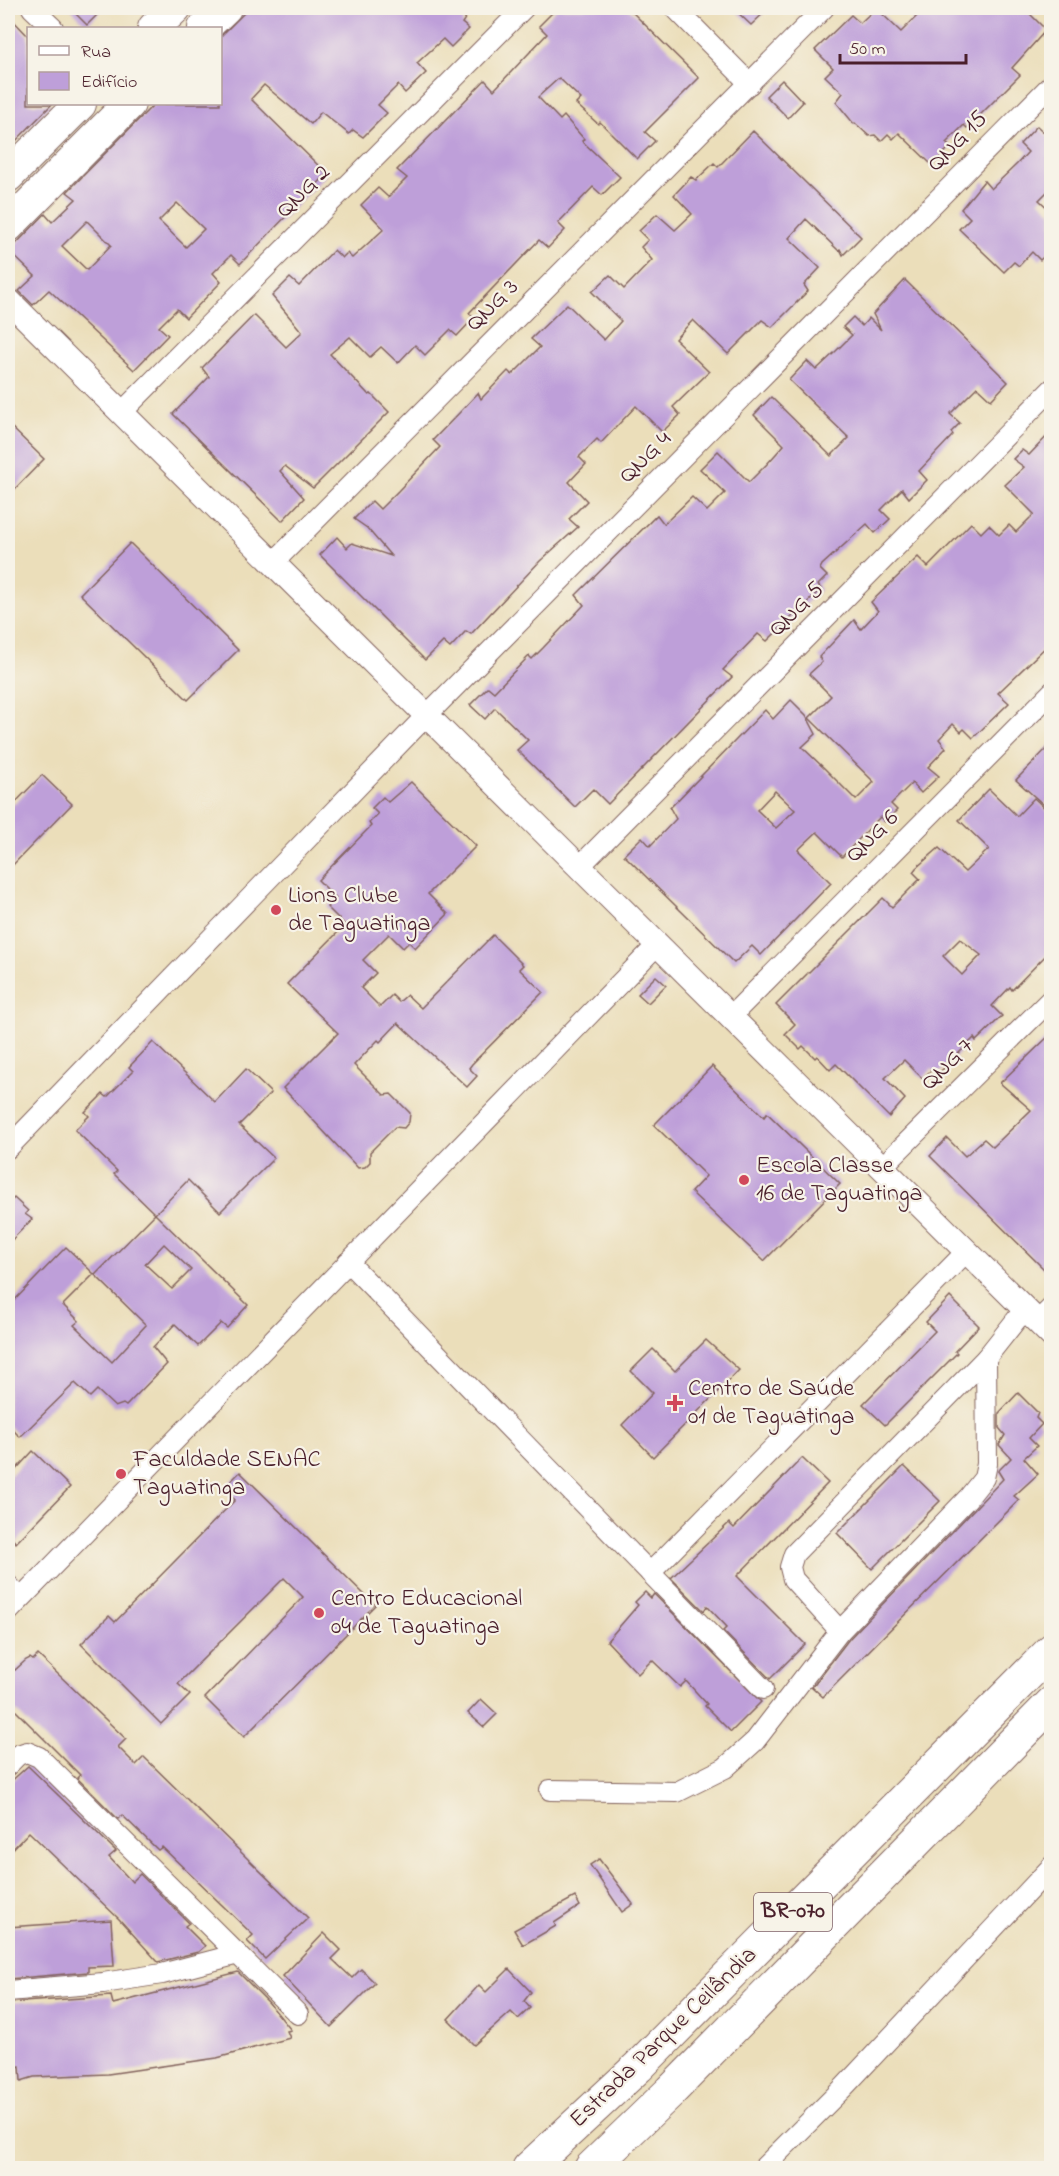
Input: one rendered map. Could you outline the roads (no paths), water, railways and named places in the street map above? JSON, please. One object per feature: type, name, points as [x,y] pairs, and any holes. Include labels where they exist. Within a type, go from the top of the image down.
[{"type":"highway","name":"Estrada Parque Ceilândia","points":[[529,2169],[638,2067],[1052,1650]]},
{"type":"highway","name":"Estrada Parque Ceilândia","points":[[591,2169],[671,2091],[1052,1702]]},
{"type":"main road","points":[[155,27],[175,8]]},
{"type":"main road","points":[[205,27],[225,8]]},
{"type":"main road","points":[[8,176],[79,105]]},
{"type":"main road","points":[[8,226],[128,105]]},
{"type":"street","points":[[32,8],[52,27]]},
{"type":"street","name":"QNG 2","points":[[121,413],[524,8]]},
{"type":"street","points":[[675,8],[750,84]]},
{"type":"street","name":"QNG 3","points":[[273,563],[824,8]]},
{"type":"street","name":"QNG 15","points":[[902,237],[1052,84]]},
{"type":"street","name":"QNG 4","points":[[8,1148],[426,716],[902,237]]},
{"type":"street","points":[[8,300],[966,1252],[1041,1319],[986,1358],[794,1554],[790,1567],[793,1579],[840,1630]]},
{"type":"street","name":"QNG 5","points":[[579,867],[1052,388]]},
{"type":"street","name":"QNG 6","points":[[730,1017],[1052,692]]},
{"type":"street","points":[[12,1598],[348,1262],[657,945]]},
{"type":"street","name":"QNG 7","points":[[881,1168],[1052,998]]},
{"type":"street","points":[[650,1573],[966,1252]]},
{"type":"street","points":[[348,1262],[763,1689]]},
{"type":"street","points":[[550,1791],[677,1792],[724,1768],[755,1741],[840,1630],[968,1498],[984,1478],[987,1464],[986,1358]]},
{"type":"street","points":[[8,1765],[18,1755],[27,1752],[39,1757],[298,2014]]},
{"type":"street","points":[[763,2169],[844,2087],[1052,1866]]},
{"type":"street","points":[[8,1991],[103,1983],[162,1974],[238,1954]]},
{"type":"place","name":"Lions Clube de Taguatinga","points":[[276,910]]},
{"type":"place","name":"Escola Classe 16 de Taguatinga","points":[[744,1180]]},
{"type":"place","name":"Centro de Saúde 01 de Taguatinga","points":[[675,1403]]},
{"type":"place","name":"Faculdade SENAC Taguatinga","points":[[121,1474]]},
{"type":"place","name":"Centro Educacional 04 de Taguatinga","points":[[319,1613]]}]
